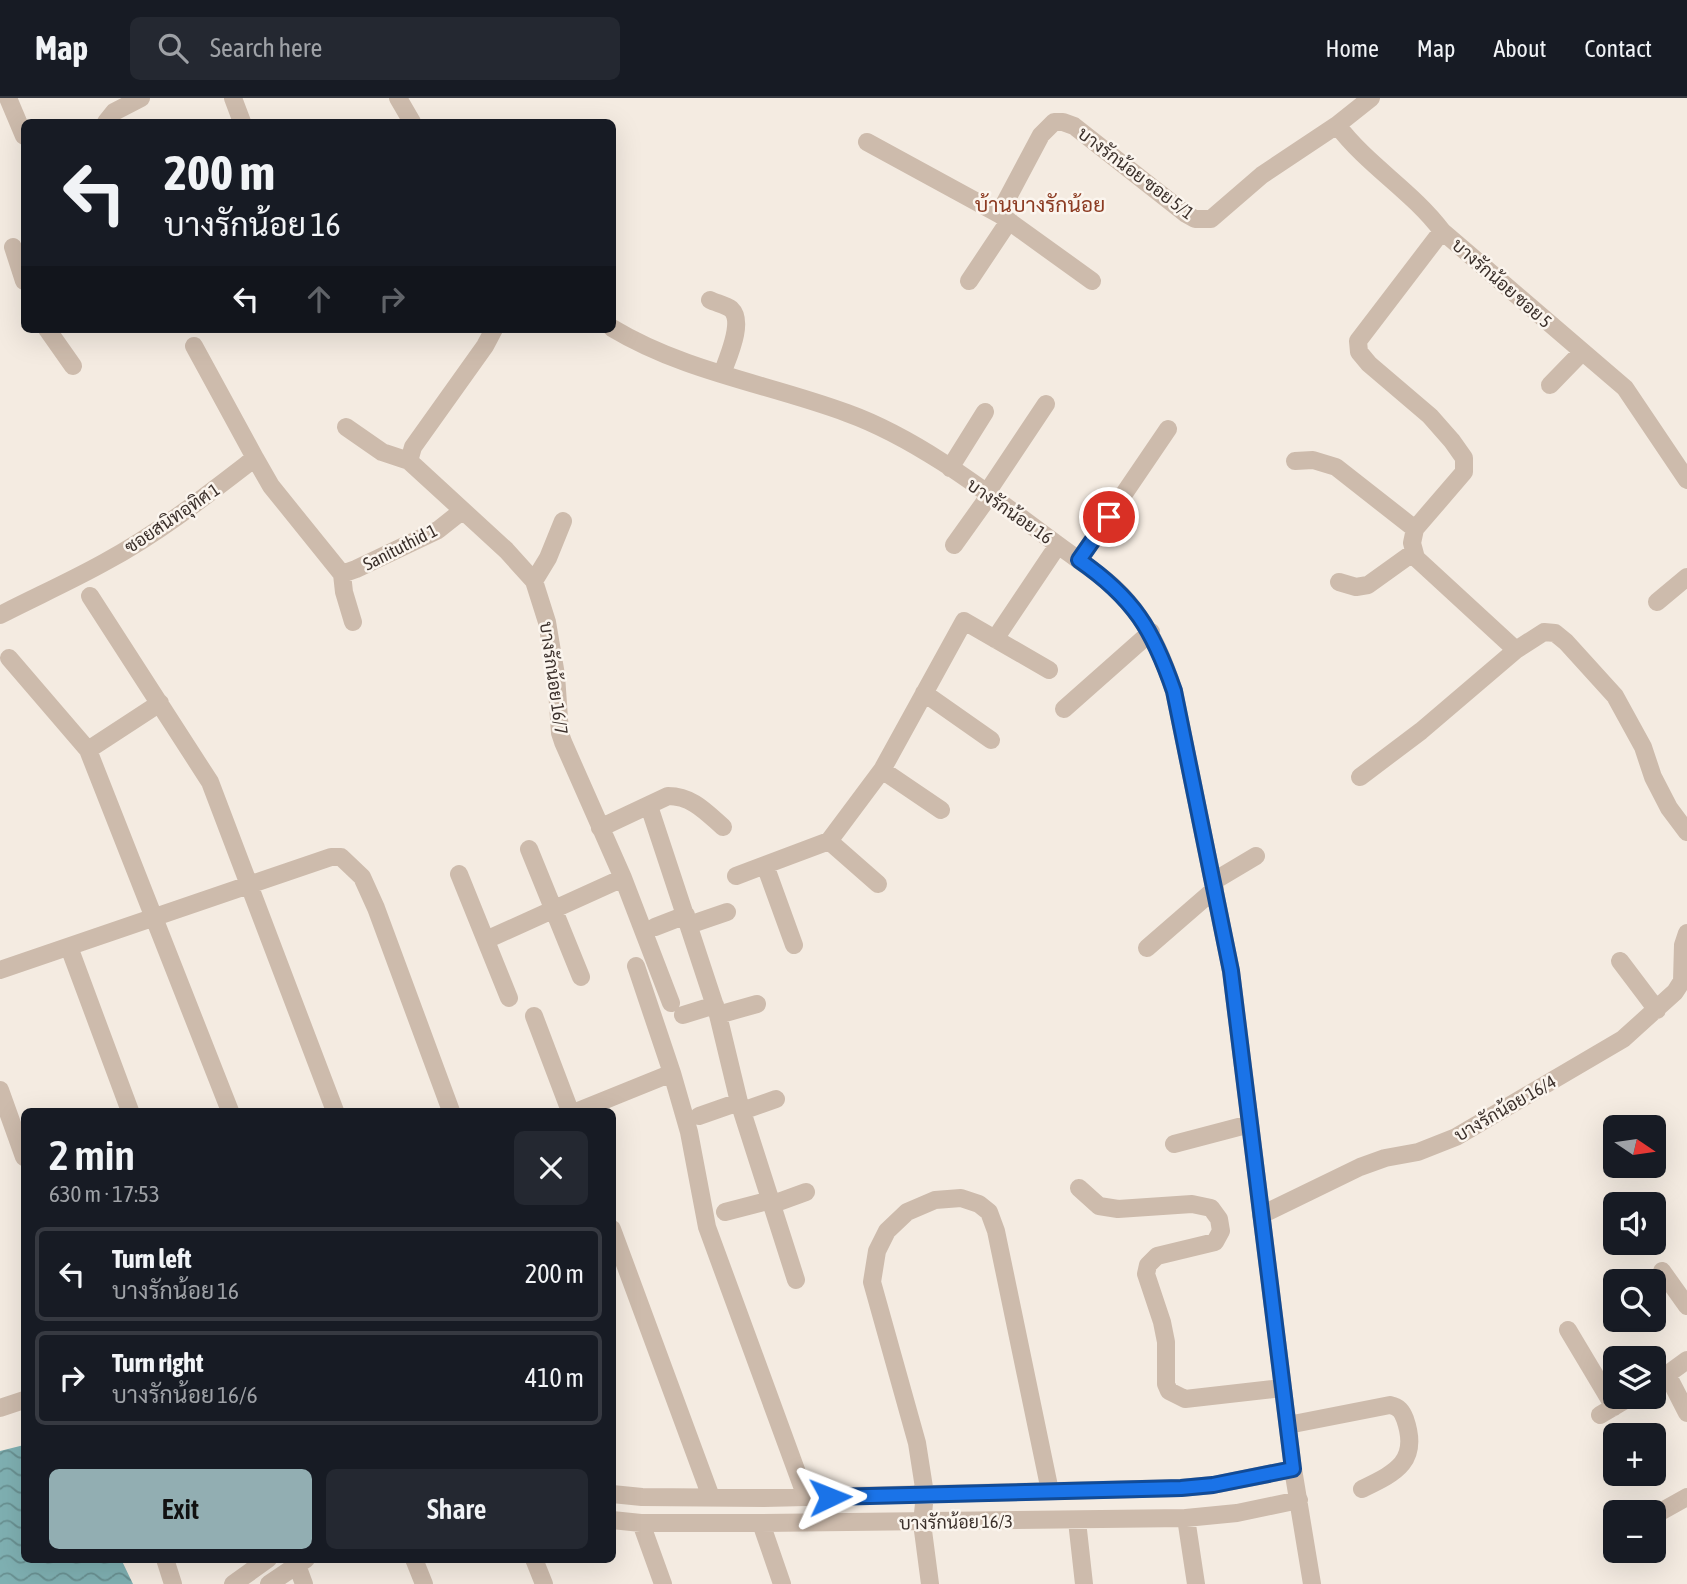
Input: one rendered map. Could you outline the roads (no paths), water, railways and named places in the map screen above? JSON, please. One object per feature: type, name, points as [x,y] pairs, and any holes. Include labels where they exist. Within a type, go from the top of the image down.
[{"type":"street","points":[[8,98],[21,129]]},
{"type":"street","points":[[108,119],[114,112],[141,98]]},
{"type":"street","points":[[233,98],[241,119]]},
{"type":"street","points":[[398,98],[410,119]]},
{"type":"street","points":[[1337,125],[1360,101]]},
{"type":"street","name":"บางรักน้อย ซอย 5/1","points":[[969,281],[1048,128],[1063,121],[1074,126],[1186,214],[1202,220],[1211,219],[1262,175],[1337,125]]},
{"type":"street","name":"บางรักน้อย ซอย 5","points":[[1337,125],[1365,158],[1430,215],[1442,231],[1625,388],[1687,480]]},
{"type":"street","points":[[867,142],[1004,217],[1092,281]]},
{"type":"street","points":[[1442,231],[1358,341],[1359,352],[1430,416],[1464,458],[1464,472],[1415,528],[1412,543],[1416,558],[1516,650]]},
{"type":"street","points":[[12,247],[21,272]]},
{"type":"street","points":[[710,300],[730,309],[736,319],[734,340],[722,374]]},
{"type":"street","name":"บางรักน้อย 16","points":[[616,330],[676,361],[846,412],[876,424],[950,468],[1100,574],[1127,600],[1151,632],[1174,691],[1231,971],[1282,1388],[1312,1584]]},
{"type":"street","points":[[50,333],[73,366]]},
{"type":"street","points":[[346,427],[382,452],[409,461],[413,447],[492,333]]},
{"type":"street","points":[[194,346],[255,458]]},
{"type":"street","points":[[1550,385],[1582,352]]},
{"type":"street","points":[[954,545],[1046,404]]},
{"type":"street","points":[[950,468],[985,412]]},
{"type":"street","points":[[1079,560],[1168,429]]},
{"type":"street","name":"Sanituthid 1","points":[[255,458],[271,486],[342,574],[438,530],[462,512]]},
{"type":"street","name":"ซอยสนิทอุทิศ 1","points":[[0,615],[106,562],[212,492],[255,458]]},
{"type":"street","points":[[1295,461],[1313,460],[1336,467],[1415,528]]},
{"type":"street","name":"บางรักน้อย 16/7","points":[[409,461],[506,550],[534,581],[547,622],[556,674],[560,733],[572,766],[624,878],[677,1009],[716,1010]]},
{"type":"street","points":[[534,581],[548,558],[563,521]]},
{"type":"street","points":[[995,639],[1058,545]]},
{"type":"street","points":[[1339,582],[1356,587],[1368,585],[1414,552]]},
{"type":"street","points":[[342,574],[353,622]]},
{"type":"street","points":[[1657,602],[1687,577]]},
{"type":"street","points":[[89,596],[210,782],[334,1108]]},
{"type":"street","points":[[736,876],[829,841],[882,770],[964,621],[1049,670]]},
{"type":"street","points":[[1065,709],[1151,632]]},
{"type":"street","points":[[1360,777],[1421,731],[1516,650],[1544,632],[1555,633],[1615,696],[1643,747],[1653,778],[1669,808],[1687,832]]},
{"type":"street","points":[[9,658],[88,750],[229,1108]]},
{"type":"street","points":[[924,694],[991,740]]},
{"type":"street","points":[[88,750],[160,703]]},
{"type":"street","points":[[882,770],[941,810]]},
{"type":"street","points":[[600,828],[668,796],[679,796],[695,802],[723,827]]},
{"type":"street","points":[[649,806],[716,1010],[741,1107],[796,1280]]},
{"type":"street","points":[[829,841],[878,884]]},
{"type":"street","points":[[530,849],[581,977]]},
{"type":"street","points":[[1147,948],[1214,885],[1256,856]]},
{"type":"street","points":[[0,970],[331,857],[341,857],[362,877],[450,1108]]},
{"type":"street","points":[[765,865],[794,944]]},
{"type":"street","points":[[459,874],[509,998]]},
{"type":"street","points":[[486,940],[624,878]]},
{"type":"street","points":[[655,927],[727,912]]},
{"type":"street","name":"บางรักน้อย 16/4","points":[[1261,1215],[1360,1167],[1385,1158],[1418,1152],[1457,1137],[1623,1039],[1657,1010],[1682,981],[1683,945],[1687,933]]},
{"type":"street","points":[[69,947],[129,1108]]},
{"type":"street","points":[[1620,961],[1657,1010]]},
{"type":"street","points":[[636,966],[689,1132],[707,1227],[806,1497]]},
{"type":"street","points":[[716,1010],[757,1004]]},
{"type":"street","points":[[534,1016],[569,1108]]},
{"type":"street","points":[[585,1108],[672,1073]]},
{"type":"street","points":[[0,1090],[21,1149]]},
{"type":"street","points":[[699,1116],[776,1099]]},
{"type":"street","points":[[1174,1144],[1250,1124]]},
{"type":"street","points":[[1079,1188],[1099,1206],[1118,1209],[1192,1204],[1210,1208],[1219,1219],[1221,1231],[1215,1242],[1157,1256],[1148,1265],[1146,1274],[1162,1322],[1167,1358],[1166,1384],[1169,1391],[1185,1399],[1282,1388]]},
{"type":"street","points":[[725,1212],[806,1192]]},
{"type":"street","points":[[930,1584],[922,1523],[925,1494],[917,1443],[872,1282],[877,1251],[887,1231],[907,1212],[935,1200],[961,1198],[979,1204],[989,1212],[996,1231],[1050,1491]]},
{"type":"street","points":[[616,1240],[710,1497]]},
{"type":"street","points":[[1666,1277],[1687,1306]]},
{"type":"street","points":[[1568,1330],[1603,1403]]},
{"type":"street","points":[[1666,1376],[1687,1360]]},
{"type":"street","points":[[1666,1386],[1687,1413]]},
{"type":"street","points":[[0,1388],[3,1407],[21,1401]]},
{"type":"street","points":[[1288,1425],[1390,1405],[1402,1411],[1407,1427],[1409,1452],[1402,1465],[1391,1475],[1362,1489]]},
{"type":"street","points":[[616,1494],[642,1497],[806,1497],[1181,1488],[1213,1485],[1293,1469]]},
{"type":"street","points":[[1213,1485],[1217,1514]]},
{"type":"street","points":[[1666,1509],[1687,1497]]},
{"type":"street","name":"บางรักน้อย 16/3","points":[[616,1520],[761,1524],[1186,1518],[1237,1513],[1298,1500]]},
{"type":"street","points":[[1186,1518],[1196,1584]]},
{"type":"street","points":[[1077,1521],[1084,1584]]},
{"type":"street","points":[[641,1523],[663,1584]]},
{"type":"street","points":[[761,1524],[782,1584]]},
{"type":"street","points":[[166,1563],[173,1584]]},
{"type":"street","points":[[233,1584],[262,1563]]},
{"type":"street","points":[[269,1584],[300,1563]]},
{"type":"street","points":[[302,1563],[304,1584]]},
{"type":"street","points":[[416,1563],[424,1584]]},
{"type":"street","points":[[536,1563],[544,1584]]},
{"type":"water","points":[[21,1446],[21,1563],[123,1563],[133,1584],[0,1584],[0,1451]]},
{"type":"district","name":"บ้านบางรักน้อย","points":[[1040,204]]}]
